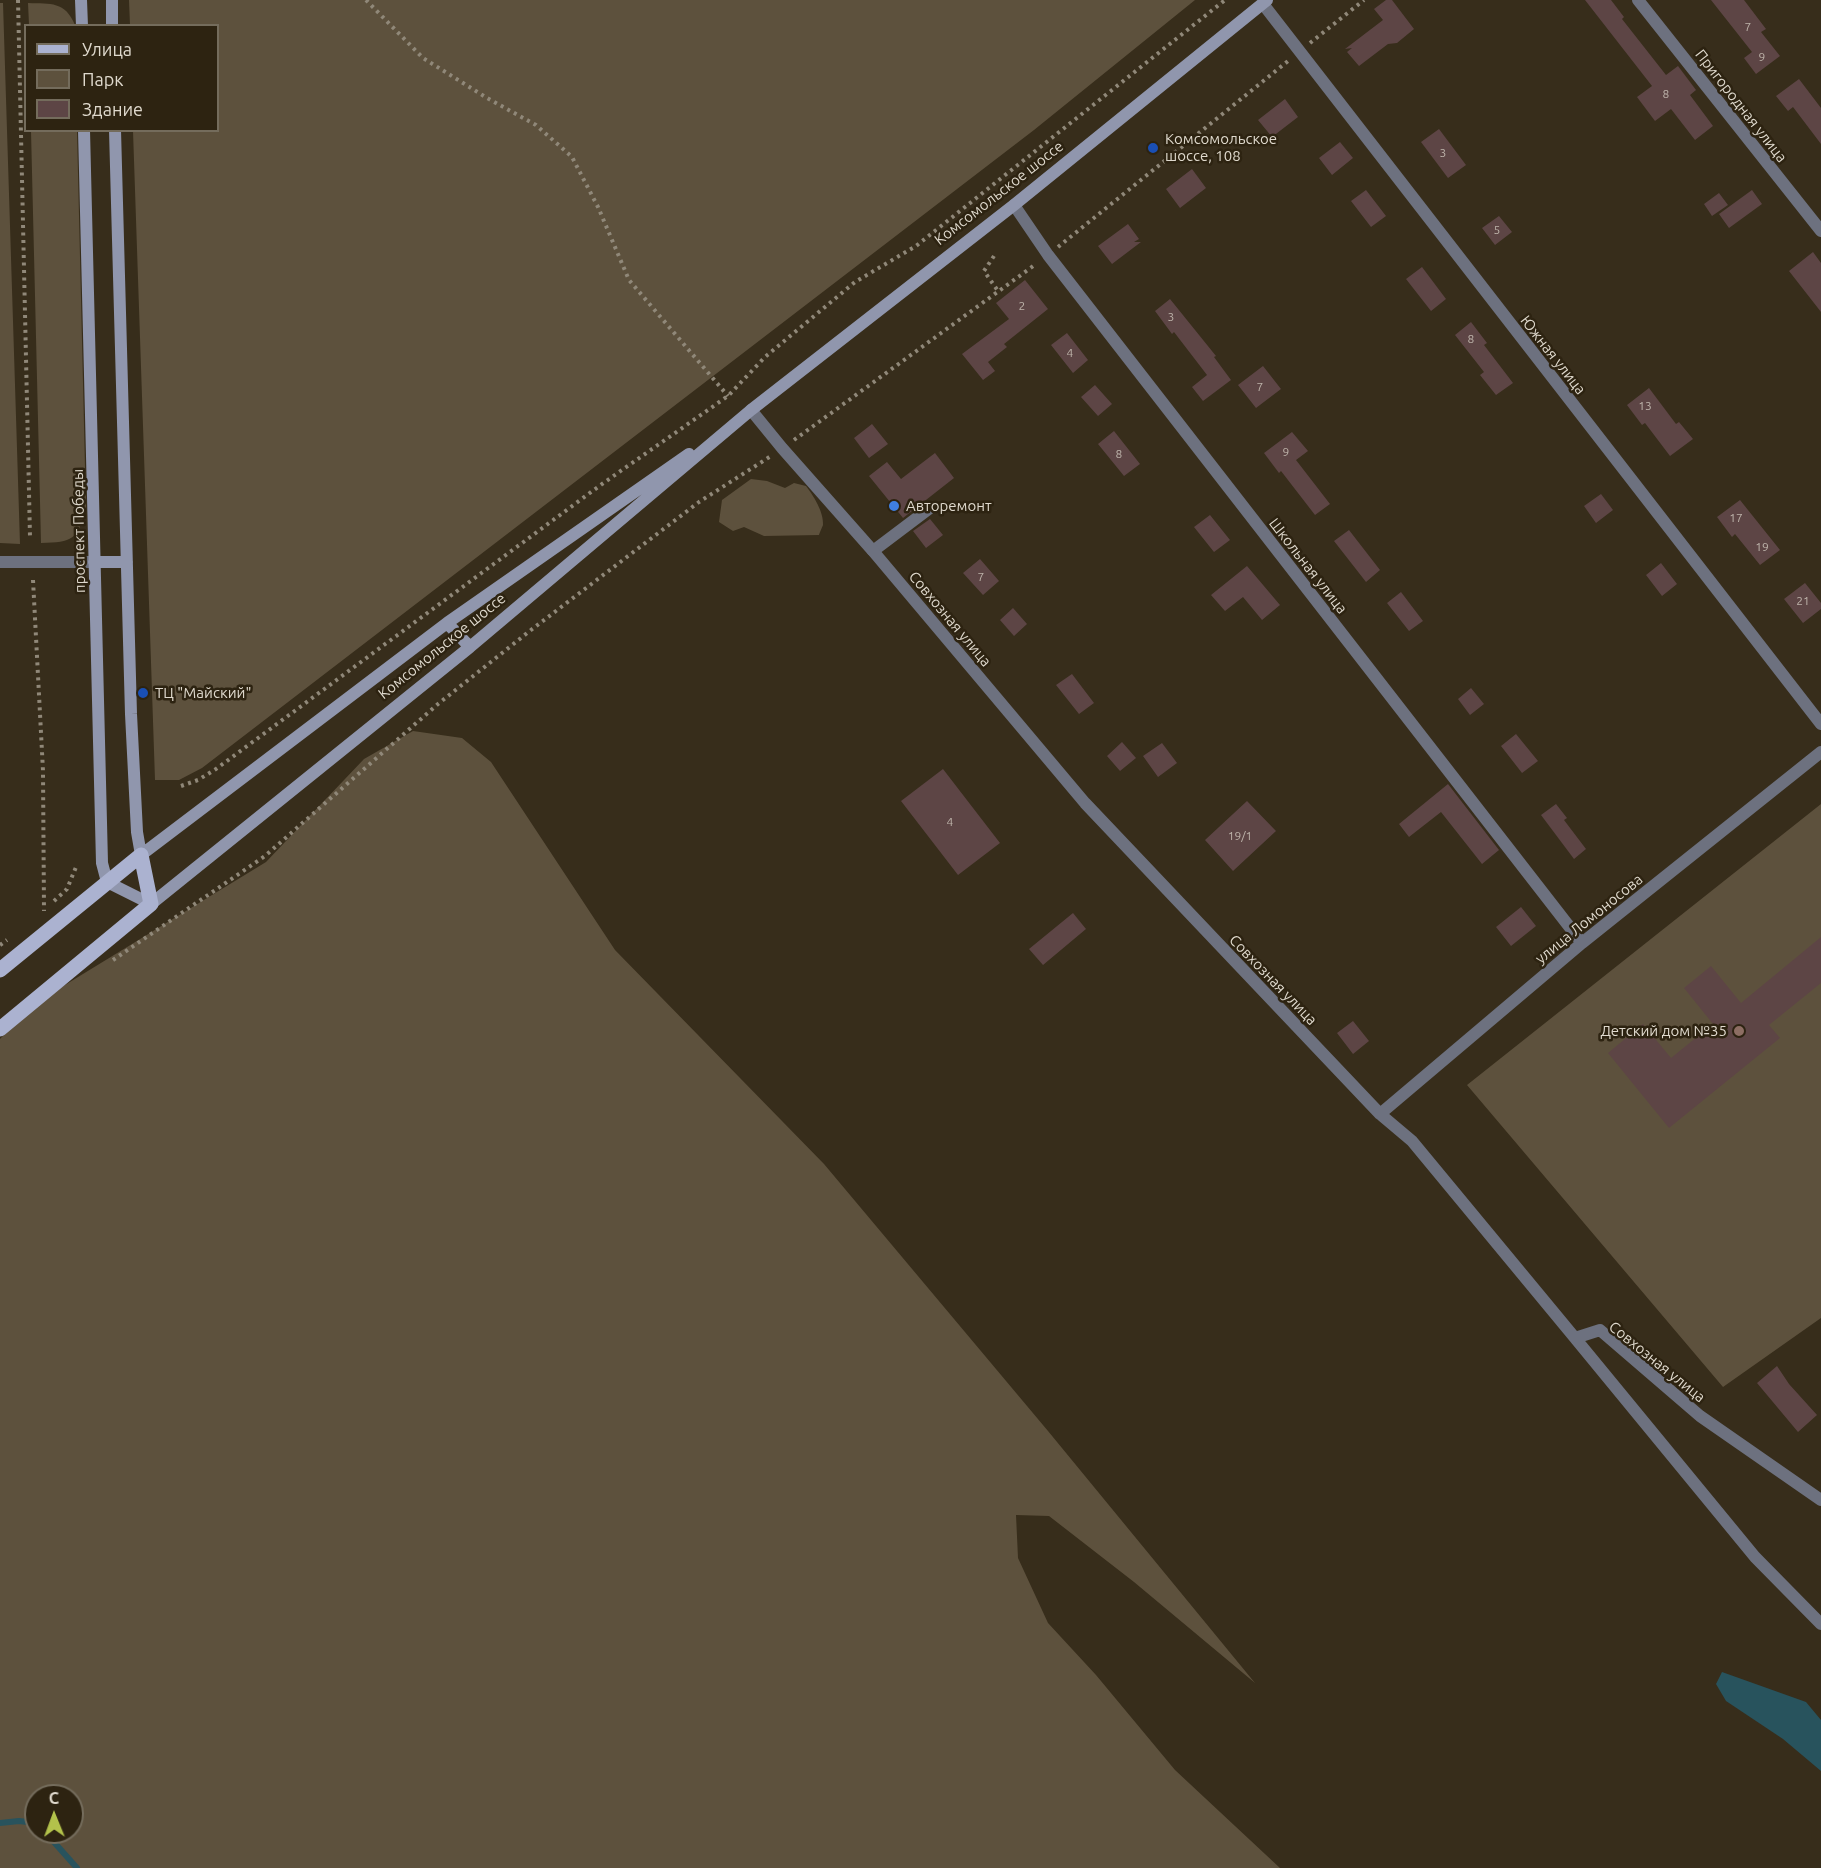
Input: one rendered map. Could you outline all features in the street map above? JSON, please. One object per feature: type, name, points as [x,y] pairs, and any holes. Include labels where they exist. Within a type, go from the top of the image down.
[{"type":"main road","points":[[81,0],[82,24]]},
{"type":"main road","points":[[112,0],[112,24]]},
{"type":"main road","name":"Комсомольское шоссе","points":[[0,1029],[470,647],[752,410],[1014,205],[1265,2]]},
{"type":"main road","name":"проспект Победы","points":[[84,132],[102,863],[107,882]]},
{"type":"main road","points":[[115,132],[131,714],[137,832],[151,904]]},
{"type":"main road","name":"Комсомольское шоссе","points":[[0,970],[141,855],[447,623],[752,410]]},
{"type":"main road","points":[[94,562],[127,562]]},
{"type":"main road","points":[[447,623],[470,647]]},
{"type":"main road","points":[[107,882],[151,904]]},
{"type":"street","name":"Пригородная улица","points":[[1638,0],[1821,231]]},
{"type":"street","name":"Южная улица","points":[[1265,2],[1299,52],[1821,724]]},
{"type":"street","name":"Школьная улица","points":[[1014,205],[1048,255],[1582,943]]},
{"type":"street","name":"Совхозная улица","points":[[752,410],[782,448],[873,550],[1085,803],[1380,1114],[1412,1141],[1575,1338],[1600,1330],[1700,1416],[1821,1500]]},
{"type":"street","points":[[873,550],[930,508]]},
{"type":"street","points":[[0,562],[94,562]]},
{"type":"street","name":"улица Ломоносова","points":[[1380,1114],[1582,943],[1821,752]]},
{"type":"street","points":[[1575,1338],[1755,1557],[1821,1624]]},
{"type":"path","points":[[18,0],[30,537]]},
{"type":"path","points":[[366,0],[423,58],[536,125],[572,157],[598,207],[629,280],[728,396]]},
{"type":"path","points":[[181,786],[216,770],[602,484],[728,396],[765,357],[855,282],[916,246],[1225,0]]},
{"type":"path","points":[[104,966],[265,856],[438,704],[531,630],[699,502],[782,448],[1048,255],[1364,0]]},
{"type":"path","points":[[994,256],[984,271],[998,291]]},
{"type":"path","points":[[33,580],[43,771],[45,910]]},
{"type":"path","points":[[36,917],[67,889],[76,867]]},
{"type":"path","points":[[0,945],[9,938]]},
{"type":"green space","points":[[129,0],[1195,0],[1034,130],[202,768],[179,780],[155,780],[133,132],[219,132],[219,24],[130,24]]},
{"type":"green space","points":[[0,3],[3,3],[20,544],[0,543]]},
{"type":"green space","points":[[28,3],[56,5],[67,12],[74,24],[29,24]]},
{"type":"green space","points":[[31,132],[77,132],[86,509],[80,527],[72,537],[60,542],[41,543]]},
{"type":"green space","points":[[751,479],[767,481],[785,488],[794,483],[806,486],[822,515],[823,525],[819,535],[764,536],[744,527],[733,531],[719,522],[722,500]]},
{"type":"green space","points":[[413,731],[462,738],[491,762],[615,950],[824,1164],[1255,1683],[1134,1582],[1049,1516],[1016,1515],[1018,1558],[1048,1623],[1096,1675],[1175,1770],[1280,1868],[0,1868],[0,1039],[29,1007],[266,862],[364,759]]},
{"type":"green space","points":[[1821,804],[1821,1318],[1723,1387],[1467,1085]]},
{"type":"water","points":[[1722,1672],[1806,1702],[1821,1720],[1821,1771],[1783,1739],[1726,1701],[1716,1684]]},
{"type":"building","points":[[1386,0],[1392,0],[1414,29],[1397,43],[1388,44],[1359,66],[1347,52],[1352,48],[1345,49],[1383,20],[1374,9]]},
{"type":"building","points":[[1585,0],[1611,0],[1624,17],[1622,19],[1666,75],[1678,66],[1696,90],[1690,95],[1713,126],[1695,140],[1671,109],[1655,121],[1637,97],[1652,86]]},
{"type":"building","points":[[1711,0],[1744,0],[1766,29],[1761,32],[1780,56],[1756,74],[1744,58],[1752,52]]},
{"type":"building","points":[[1799,79],[1821,108],[1821,144],[1793,107],[1788,111],[1776,96]]},
{"type":"building","points":[[1285,99],[1298,117],[1272,137],[1258,120]]},
{"type":"building","points":[[1439,129],[1466,165],[1448,178],[1421,142]]},
{"type":"building","points":[[1340,142],[1353,158],[1332,175],[1319,158]]},
{"type":"building","points":[[1192,169],[1206,188],[1180,208],[1166,189]]},
{"type":"building","points":[[1366,190],[1386,216],[1371,227],[1351,201]]},
{"type":"building","points":[[1752,190],[1762,204],[1729,228],[1719,214]]},
{"type":"building","points":[[1719,193],[1728,205],[1712,216],[1704,204]]},
{"type":"building","points":[[1499,216],[1512,232],[1495,245],[1482,228]]},
{"type":"building","points":[[1128,224],[1139,239],[1134,242],[1141,242],[1112,264],[1098,246]]},
{"type":"building","points":[[1813,252],[1821,263],[1821,312],[1789,271]]},
{"type":"building","points":[[1422,267],[1446,299],[1431,311],[1406,279]]},
{"type":"building","points":[[1025,280],[1048,309],[1004,344],[1007,347],[988,362],[995,371],[983,380],[962,354],[1009,319],[996,303]]},
{"type":"building","points":[[1170,299],[1216,356],[1214,357],[1231,380],[1203,401],[1192,387],[1207,375],[1155,311]]},
{"type":"building","points":[[1471,322],[1487,343],[1484,345],[1513,383],[1496,395],[1480,375],[1484,372],[1455,335]]},
{"type":"building","points":[[1067,333],[1088,360],[1073,373],[1051,345]]},
{"type":"building","points":[[1263,366],[1281,389],[1256,408],[1238,385]]},
{"type":"building","points":[[1095,385],[1112,404],[1098,416],[1081,397]]},
{"type":"building","points":[[1649,388],[1676,424],[1679,422],[1693,439],[1670,456],[1645,423],[1642,425],[1627,405]]},
{"type":"building","points":[[872,424],[888,444],[869,458],[854,438]]},
{"type":"building","points":[[1114,431],[1140,464],[1124,476],[1098,444]]},
{"type":"building","points":[[1292,432],[1308,451],[1296,460],[1330,504],[1315,515],[1264,453]]},
{"type":"building","points":[[935,453],[954,478],[903,518],[869,476],[887,462],[901,479]]},
{"type":"building","points":[[1601,494],[1613,510],[1596,523],[1584,506]]},
{"type":"building","points":[[1740,500],[1780,550],[1760,565],[1735,534],[1732,537],[1717,517]]},
{"type":"building","points":[[1210,515],[1230,540],[1214,552],[1194,527]]},
{"type":"building","points":[[930,519],[943,535],[926,548],[913,531]]},
{"type":"building","points":[[1349,530],[1380,570],[1366,582],[1334,541]]},
{"type":"building","points":[[980,559],[999,581],[983,595],[963,573]]},
{"type":"building","points":[[1661,563],[1677,584],[1662,596],[1646,575]]},
{"type":"building","points":[[1247,566],[1280,605],[1262,620],[1243,597],[1225,611],[1211,595]]},
{"type":"building","points":[[1805,583],[1821,603],[1821,609],[1803,623],[1784,599]]},
{"type":"building","points":[[1401,592],[1423,621],[1409,631],[1387,603]]},
{"type":"building","points":[[1013,608],[1027,624],[1014,636],[1000,620]]},
{"type":"building","points":[[1072,674],[1094,703],[1079,714],[1056,685]]},
{"type":"building","points":[[1471,688],[1484,704],[1470,715],[1458,699]]},
{"type":"building","points":[[1516,734],[1538,761],[1522,773],[1501,746]]},
{"type":"building","points":[[1122,742],[1136,758],[1120,771],[1107,756]]},
{"type":"building","points":[[1162,743],[1177,763],[1158,777],[1143,756]]},
{"type":"building","points":[[943,769],[1000,843],[958,875],[901,801]]},
{"type":"building","points":[[1448,784],[1499,850],[1482,864],[1441,812],[1409,837],[1399,824]]},
{"type":"building","points":[[1247,801],[1276,831],[1233,871],[1205,840]]},
{"type":"building","points":[[1556,804],[1567,818],[1564,820],[1586,849],[1574,859],[1541,815]]},
{"type":"building","points":[[1521,907],[1536,926],[1511,946],[1496,927]]},
{"type":"building","points":[[1073,913],[1086,929],[1043,965],[1029,949]]},
{"type":"building","name":"Детский дом №35","points":[[1821,937],[1821,983],[1769,1025],[1780,1038],[1669,1128],[1608,1053],[1643,1024],[1671,1058],[1713,1024],[1684,988],[1711,966],[1741,1003]]},
{"type":"building","points":[[1353,1021],[1369,1041],[1353,1054],[1337,1033]]},
{"type":"building","points":[[1777,1366],[1789,1384],[1817,1415],[1798,1432],[1757,1383]]},
{"type":"waterway","points":[[0,1823],[24,1822]]},
{"type":"waterway","points":[[56,1844],[77,1868]]},
{"type":"place","name":"Комсомольское шоссе, 108","points":[[1153,148]]},
{"type":"place","name":"Авторемонт","points":[[894,506]]},
{"type":"place","name":"ТЦ \"Майский\"","points":[[143,693]]},
{"type":"place","name":"Детский дом №35","points":[[1739,1031]]}]
